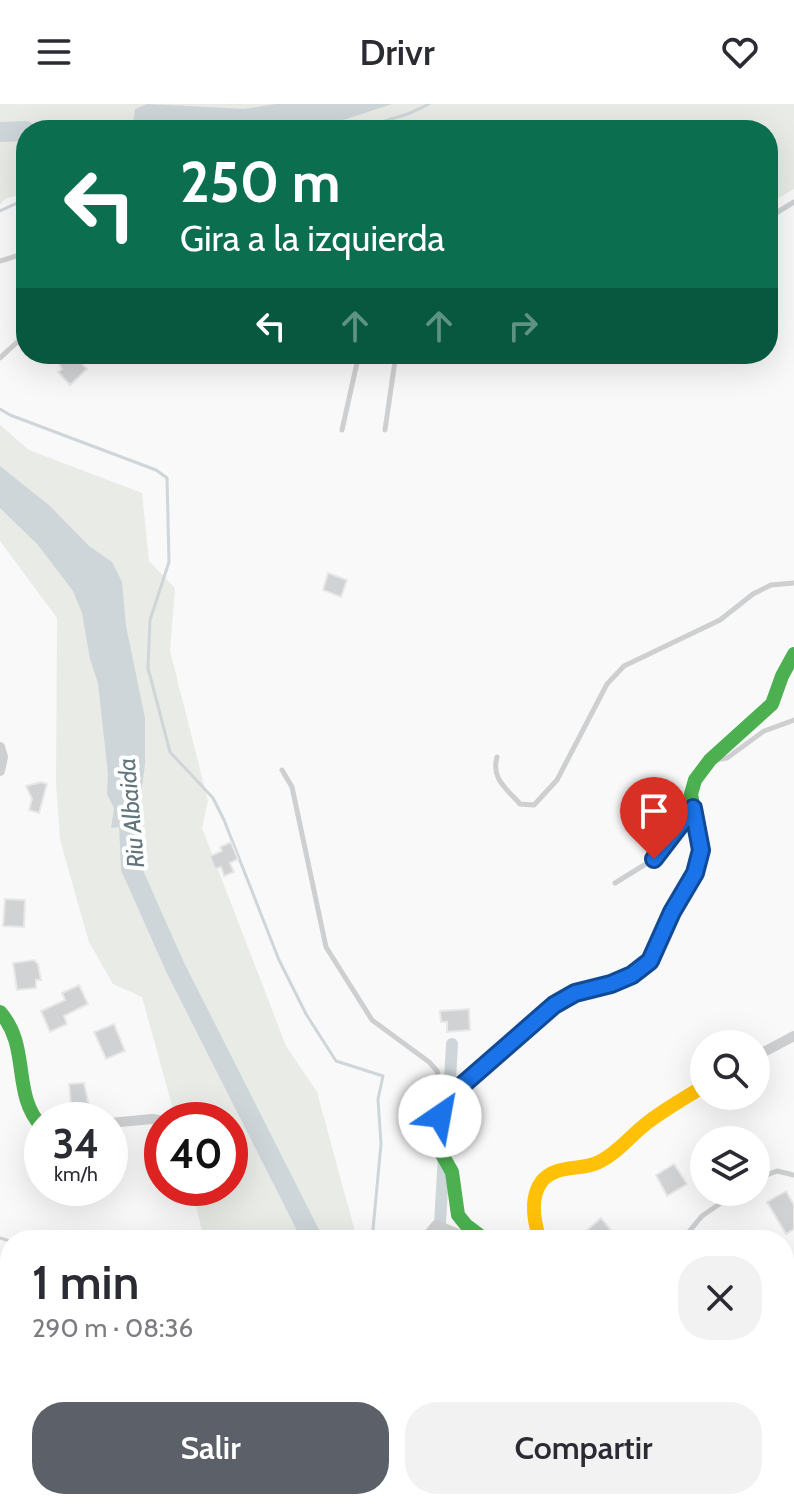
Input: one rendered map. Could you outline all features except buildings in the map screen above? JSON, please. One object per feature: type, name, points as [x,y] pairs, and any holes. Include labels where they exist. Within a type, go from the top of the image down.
[{"type":"street","points":[[473,1230],[458,1215],[452,1172],[439,1149],[443,1093],[459,1088],[554,1005],[575,993],[632,975],[650,961],[664,928],[695,873],[701,850],[691,794],[695,780],[710,760],[772,704],[794,654]]},
{"type":"street","points":[[0,747],[3,757],[0,771]]},
{"type":"street","points":[[0,1012],[10,1023],[20,1048],[29,1102]]},
{"type":"street","points":[[770,1049],[794,1036]]},
{"type":"street","points":[[537,1230],[533,1213],[537,1190],[546,1177],[561,1169],[602,1160],[662,1112],[690,1095]]},
{"type":"street","points":[[429,1230],[436,1225],[448,1230]]},
{"type":"lane","points":[[0,358],[16,343]]},
{"type":"lane","points":[[342,430],[357,364]]},
{"type":"lane","points":[[385,430],[395,364]]},
{"type":"lane","points":[[497,757],[494,769],[500,782],[520,804],[534,805],[557,780],[607,684],[624,666],[720,620],[753,594],[771,585],[794,583]]},
{"type":"lane","points":[[710,760],[727,758],[764,731],[794,720]]},
{"type":"lane","points":[[282,770],[292,787],[326,947],[372,1020],[429,1062],[437,1071],[443,1093]]},
{"type":"lane","points":[[615,883],[654,859],[693,808]]},
{"type":"lane","points":[[770,1174],[777,1171],[794,1175]]},
{"type":"lane","points":[[690,1230],[702,1216],[717,1206]]},
{"type":"shaded area","points":[[0,104],[794,104],[794,189],[778,198],[778,120],[16,120],[16,195],[5,199],[0,205]]},
{"type":"shaded area","points":[[0,425],[29,450],[142,493],[149,561],[175,588],[170,651],[208,801],[202,828],[286,1046],[317,1092],[354,1230],[202,1230],[196,1206],[248,1206],[248,1102],[171,1102],[142,997],[113,984],[89,942],[60,840],[56,784],[57,618],[0,541]]},
{"type":"water","points":[[147,104],[244,109],[276,104],[392,104],[343,120],[134,120],[135,109]]},
{"type":"water","points":[[0,466],[50,506],[89,546],[112,562],[122,582],[126,626],[145,718],[145,764],[137,825],[111,828],[114,808],[107,794],[108,774],[98,683],[90,659],[82,613],[73,591],[38,545],[0,508]]},
{"type":"waterway","points":[[388,120],[429,104]]},
{"type":"waterway","name":"Riu Albaida","points":[[0,132],[16,131]]},
{"type":"waterway","points":[[0,211],[16,204]]},
{"type":"waterway","points":[[0,409],[156,470],[167,478],[169,562],[150,620],[148,668],[170,752],[213,798],[279,960],[306,1014],[336,1061],[383,1076],[378,1099],[381,1144],[373,1230]]},
{"type":"waterway","name":"Riu Albaida","points":[[128,801],[131,868],[175,967],[308,1230]]},
{"type":"waterway","points":[[449,1097],[452,1044]]},
{"type":"waterway","points":[[440,1230],[444,1155]]},
{"type":"traffic: fast","points":[[473,1230],[458,1215],[452,1172],[439,1149],[443,1093],[459,1088],[554,1005],[575,993],[632,975],[650,961],[664,928],[695,873],[701,850],[691,794],[695,780],[710,760],[772,704],[794,654]]},
{"type":"traffic: fast","points":[[0,1012],[15,1040],[28,1102]]},
{"type":"traffic: slow","points":[[538,1230],[534,1202],[542,1181],[554,1172],[592,1165],[606,1158],[654,1118],[690,1095]]},
{"type":"route","points":[[440,1116],[443,1093],[459,1088],[554,1005],[575,993],[632,975],[650,961],[672,912],[695,873],[701,850],[693,808],[671,841],[654,859]]}]
